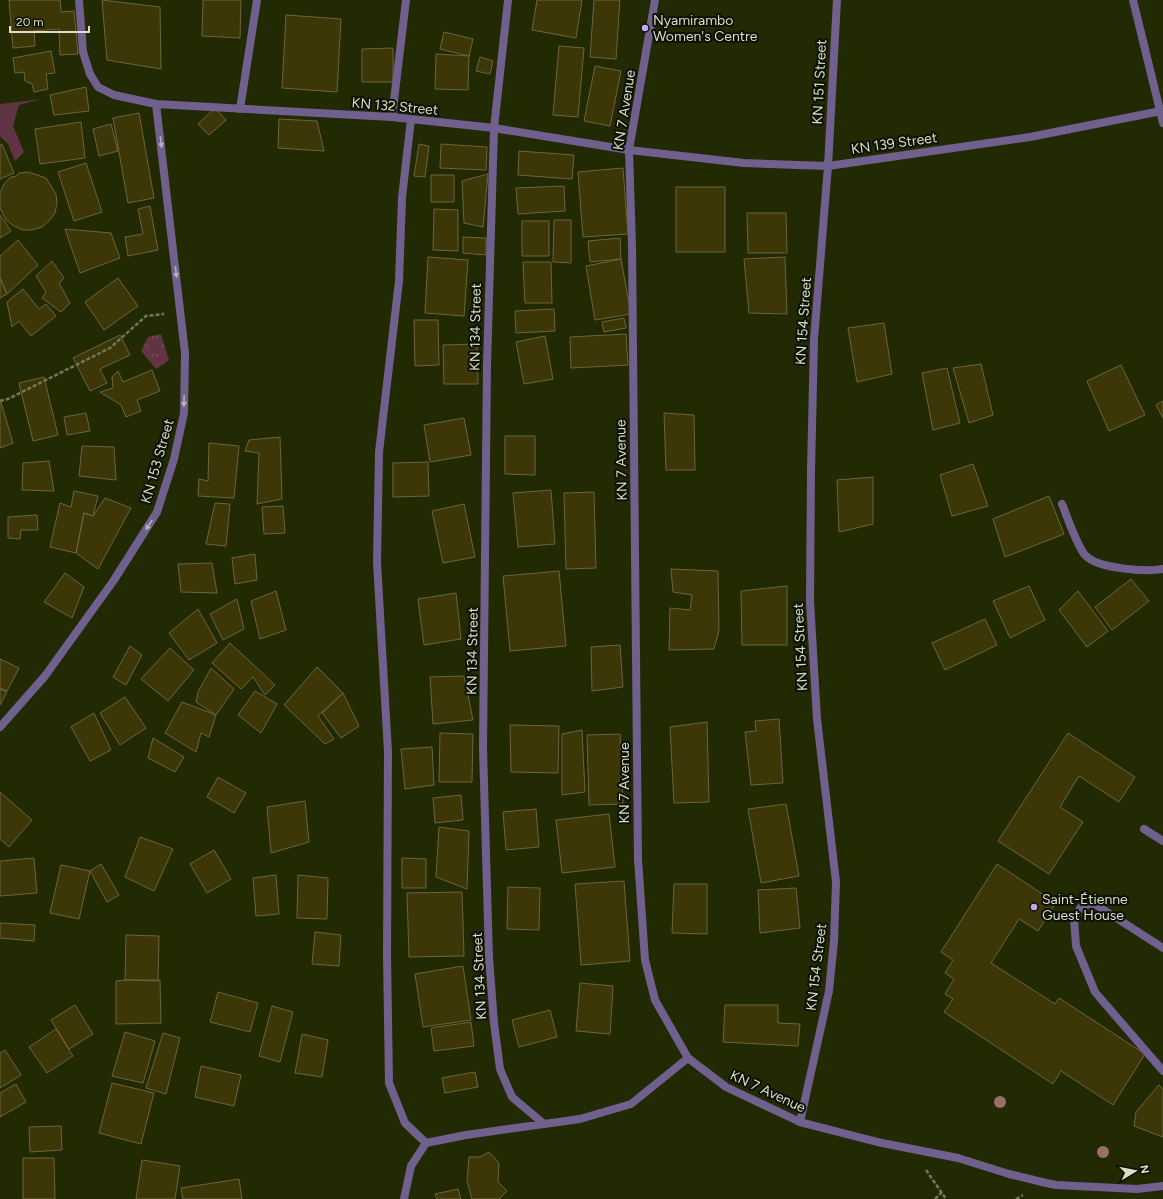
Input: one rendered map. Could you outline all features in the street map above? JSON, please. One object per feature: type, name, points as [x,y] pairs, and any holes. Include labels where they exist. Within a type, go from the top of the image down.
[{"type":"street","name":"KN 132 Street","points":[[79,0],[83,52],[90,74],[98,87],[114,95],[156,104],[392,117],[494,128],[629,150]]},
{"type":"street","points":[[240,109],[257,0]]},
{"type":"street","points":[[392,117],[406,0]]},
{"type":"street","name":"KN 134 Street","points":[[508,0],[494,128],[487,365],[483,748],[490,958],[494,1023],[500,1069],[512,1097],[544,1124]]},
{"type":"street","name":"KN 7 Avenue","points":[[655,0],[629,150],[632,270],[638,867],[645,960],[655,1000],[688,1058],[726,1087],[800,1122],[882,1143],[958,1158],[1009,1174],[1056,1185],[1137,1189],[1163,1186]]},
{"type":"street","name":"KN 151 Street","points":[[828,166],[837,0]]},
{"type":"street","points":[[1133,0],[1163,123]]},
{"type":"street","name":"KN 153 Street","points":[[0,727],[45,676],[114,580],[157,512],[174,459],[184,413],[185,353],[156,104]]},
{"type":"street","name":"KN 139 Street","points":[[629,150],[744,163],[828,166],[1030,137],[1161,111]]},
{"type":"street","points":[[411,120],[402,198],[399,281],[379,452],[377,562],[388,752],[387,955],[389,1083],[405,1123],[426,1143]]},
{"type":"street","name":"KN 154 Street","points":[[800,1122],[829,991],[834,941],[836,889],[817,719],[810,601],[814,339],[828,166]]},
{"type":"street","points":[[1062,504],[1084,553],[1091,560],[1113,567],[1163,569]]},
{"type":"street","points":[[1144,829],[1163,842]]},
{"type":"street","points":[[1163,948],[1093,903],[1081,907],[1074,919],[1076,946],[1095,992],[1163,1071]]},
{"type":"street","points":[[404,1199],[411,1166],[426,1143],[466,1135],[580,1119],[631,1104],[688,1058]]},
{"type":"path","points":[[0,401],[8,399],[110,348],[146,316],[180,312]]},
{"type":"path","points":[[912,1149],[946,1199]]},
{"type":"path","points":[[935,1199],[942,1192]]},
{"type":"green space","points":[[42,99],[19,105],[13,126],[24,152],[15,161],[8,144],[0,136],[0,104]]},
{"type":"green space","points":[[161,334],[169,360],[156,369],[141,351],[148,337]]},
{"type":"building","points":[[9,0],[60,0],[61,12],[74,11],[78,54],[60,55],[59,29],[34,31],[35,46],[13,48]]},
{"type":"building","points":[[102,0],[160,7],[161,69],[107,60]]},
{"type":"building","points":[[203,0],[241,0],[240,38],[202,36]]},
{"type":"building","points":[[537,0],[582,0],[576,38],[532,30]]},
{"type":"building","points":[[594,0],[620,0],[616,59],[590,57]]},
{"type":"building","points":[[286,15],[341,19],[337,92],[282,88]]},
{"type":"building","points":[[444,32],[473,39],[469,56],[440,49]]},
{"type":"building","points":[[559,46],[584,48],[578,117],[553,115]]},
{"type":"building","points":[[393,48],[393,82],[362,82],[362,49]]},
{"type":"building","points":[[51,51],[55,73],[46,74],[48,89],[34,92],[32,84],[25,81],[24,72],[15,73],[13,58]]},
{"type":"building","points":[[436,54],[469,56],[468,90],[435,89]]},
{"type":"building","points":[[480,57],[493,61],[490,74],[476,71]]},
{"type":"building","points":[[595,66],[621,71],[610,126],[584,121]]},
{"type":"building","points":[[86,87],[89,111],[54,115],[50,95]]},
{"type":"building","points":[[215,108],[226,120],[209,135],[198,124]]},
{"type":"building","points":[[139,113],[154,198],[128,203],[113,118]]},
{"type":"building","points":[[279,119],[317,121],[324,151],[278,148]]},
{"type":"building","points":[[81,122],[85,158],[40,164],[35,129]]},
{"type":"building","points":[[111,124],[118,151],[99,156],[93,129]]},
{"type":"building","points":[[2,144],[14,173],[0,179],[0,145]]},
{"type":"building","points":[[419,144],[429,146],[425,177],[414,176]]},
{"type":"building","points":[[441,144],[487,147],[486,170],[440,168]]},
{"type":"building","points":[[519,151],[574,155],[572,179],[518,175]]},
{"type":"building","points":[[86,163],[102,212],[74,221],[58,172]]},
{"type":"building","points":[[623,168],[628,234],[583,237],[578,172]]},
{"type":"building","points":[[28,172],[46,178],[56,194],[57,203],[55,213],[42,227],[32,230],[23,230],[6,220],[0,208],[0,193],[4,184],[11,177],[17,176],[19,173]]},
{"type":"building","points":[[488,174],[483,227],[464,223],[462,181]]},
{"type":"building","points":[[431,175],[454,175],[454,202],[431,202]]},
{"type":"building","points":[[564,186],[565,211],[518,214],[516,188]]},
{"type":"building","points":[[676,187],[725,187],[725,252],[676,252]]},
{"type":"building","points":[[150,206],[158,250],[128,256],[125,237],[143,234],[138,209]]},
{"type":"building","points":[[434,209],[458,210],[458,251],[433,250]]},
{"type":"building","points":[[747,213],[786,213],[787,253],[748,253]]},
{"type":"building","points":[[0,215],[11,231],[0,238]]},
{"type":"building","points":[[554,220],[571,220],[571,263],[553,262]]},
{"type":"building","points":[[522,221],[549,221],[549,256],[522,256]]},
{"type":"building","points":[[65,229],[111,233],[120,258],[80,273]]},
{"type":"building","points":[[463,237],[486,238],[486,255],[463,253]]},
{"type":"building","points":[[620,238],[621,259],[590,262],[588,241]]},
{"type":"building","points":[[18,240],[38,265],[7,294],[0,278],[0,256]]},
{"type":"building","points":[[428,257],[468,260],[464,316],[425,313]]},
{"type":"building","points":[[785,257],[787,314],[749,313],[744,259]]},
{"type":"building","points":[[621,259],[631,314],[595,320],[586,266]]},
{"type":"building","points":[[52,261],[64,278],[59,283],[70,303],[61,312],[42,298],[46,292],[36,276]]},
{"type":"building","points":[[523,262],[551,262],[552,303],[525,303]]},
{"type":"building","points":[[0,278],[7,294],[0,298]]},
{"type":"building","points":[[118,278],[138,306],[104,330],[85,302]]},
{"type":"building","points":[[23,289],[39,309],[46,304],[56,316],[31,336],[19,321],[12,327],[7,302]]},
{"type":"building","points":[[554,309],[555,331],[516,333],[515,311]]},
{"type":"building","points":[[624,318],[626,328],[604,332],[602,322]]},
{"type":"building","points":[[414,320],[438,320],[439,365],[415,366]]},
{"type":"building","points":[[884,323],[892,374],[857,382],[848,328]]},
{"type":"building","points":[[626,334],[628,365],[571,368],[570,337]]},
{"type":"building","points":[[120,335],[130,355],[100,369],[107,383],[90,391],[73,358]]},
{"type":"building","points":[[545,336],[553,379],[524,384],[516,342]]},
{"type":"building","points":[[477,344],[478,384],[444,384],[443,345]]},
{"type":"building","points":[[981,364],[993,415],[969,423],[953,368]]},
{"type":"building","points":[[1121,365],[1145,415],[1109,431],[1087,381]]},
{"type":"building","points":[[947,368],[960,423],[933,430],[922,373]]},
{"type":"building","points":[[152,370],[160,391],[137,400],[141,411],[126,417],[121,405],[100,392],[113,388],[112,377],[118,371],[123,382]]},
{"type":"building","points":[[44,377],[58,435],[33,441],[19,383]]},
{"type":"building","points":[[0,399],[13,443],[0,448]]},
{"type":"building","points":[[1163,401],[1163,418],[1156,405]]},
{"type":"building","points":[[86,413],[90,431],[67,435],[64,417]]},
{"type":"building","points":[[664,413],[694,415],[695,470],[666,470]]},
{"type":"building","points":[[464,418],[471,455],[430,462],[424,425]]},
{"type":"building","points":[[505,436],[535,436],[535,475],[505,474]]},
{"type":"building","points":[[280,437],[282,499],[257,504],[259,453],[245,451],[249,440]]},
{"type":"building","points":[[209,443],[239,446],[234,498],[198,496],[199,479],[208,481]]},
{"type":"building","points":[[82,446],[114,447],[116,480],[79,476]]},
{"type":"building","points":[[49,461],[54,491],[22,490],[23,463]]},
{"type":"building","points":[[428,462],[429,496],[393,497],[393,463]]},
{"type":"building","points":[[973,464],[988,506],[952,516],[940,475]]},
{"type":"building","points":[[873,477],[873,524],[839,532],[837,480]]},
{"type":"building","points":[[551,490],[555,544],[518,547],[513,493]]},
{"type":"building","points":[[74,491],[98,496],[93,516],[84,513],[76,553],[50,547],[60,503],[71,507]]},
{"type":"building","points":[[594,492],[596,568],[566,569],[564,493]]},
{"type":"building","points":[[1049,496],[1064,534],[1005,557],[993,519]]},
{"type":"building","points":[[105,498],[131,508],[98,569],[76,553],[84,513],[93,516]]},
{"type":"building","points":[[215,503],[230,504],[226,546],[206,544]]},
{"type":"building","points":[[464,504],[475,557],[443,563],[432,511]]},
{"type":"building","points":[[283,506],[285,533],[264,534],[262,507]]},
{"type":"building","points":[[37,515],[38,530],[21,530],[20,539],[8,538],[8,517]]},
{"type":"building","points":[[255,554],[257,580],[235,584],[232,558]]},
{"type":"building","points":[[212,563],[217,593],[181,592],[178,564]]},
{"type":"building","points":[[671,569],[718,571],[719,630],[714,649],[669,650],[670,608],[690,610],[692,595],[673,592]]},
{"type":"building","points":[[559,571],[566,646],[510,651],[503,576]]},
{"type":"building","points":[[65,573],[84,587],[72,618],[44,602]]},
{"type":"building","points":[[1131,579],[1149,601],[1112,630],[1095,607]]},
{"type":"building","points":[[787,586],[787,645],[742,645],[741,591]]},
{"type":"building","points":[[1029,586],[1045,620],[1010,638],[993,601]]},
{"type":"building","points":[[276,591],[286,630],[260,639],[251,601]]},
{"type":"building","points":[[1078,591],[1108,631],[1087,647],[1059,610]]},
{"type":"building","points":[[456,593],[461,639],[424,645],[418,599]]},
{"type":"building","points":[[237,599],[244,629],[223,640],[210,614]]},
{"type":"building","points":[[198,609],[217,643],[189,660],[169,633]]},
{"type":"building","points":[[985,619],[997,645],[945,670],[932,643]]},
{"type":"building","points":[[230,643],[275,685],[265,695],[253,677],[241,689],[212,663]]},
{"type":"building","points":[[620,645],[623,687],[592,691],[591,647]]},
{"type":"building","points":[[130,646],[142,655],[126,685],[113,677]]},
{"type":"building","points":[[170,648],[194,670],[168,701],[141,679]]},
{"type":"building","points":[[0,659],[19,668],[7,691],[0,688]]},
{"type":"building","points":[[317,667],[343,693],[318,716],[334,739],[325,744],[284,705]]},
{"type":"building","points":[[211,668],[234,689],[216,715],[196,702],[198,692]]},
{"type":"building","points":[[464,676],[473,720],[433,724],[430,677]]},
{"type":"building","points":[[0,689],[7,692],[0,705]]},
{"type":"building","points":[[255,691],[277,704],[261,733],[238,715]]},
{"type":"building","points":[[343,693],[359,726],[341,738],[322,713]]},
{"type":"building","points":[[125,697],[146,728],[120,745],[100,713]]},
{"type":"building","points":[[182,702],[216,715],[209,737],[201,733],[196,752],[165,733]]},
{"type":"building","points":[[94,713],[111,750],[90,761],[71,727]]},
{"type":"building","points":[[779,719],[783,783],[751,785],[745,732],[756,731],[755,721]]},
{"type":"building","points":[[707,722],[709,802],[674,803],[670,727]]},
{"type":"building","points":[[510,725],[559,726],[558,773],[511,772]]},
{"type":"building","points":[[582,730],[585,792],[562,795],[562,734]]},
{"type":"building","points":[[440,733],[473,734],[472,782],[439,782]]},
{"type":"building","points":[[1068,733],[1135,777],[1119,802],[1079,776],[1060,807],[1083,822],[1049,874],[998,841]]},
{"type":"building","points":[[620,734],[623,804],[589,805],[587,735]]},
{"type":"building","points":[[153,738],[184,757],[175,772],[148,758]]},
{"type":"building","points":[[432,747],[434,785],[405,789],[401,749]]},
{"type":"building","points":[[218,777],[246,793],[234,813],[207,797]]},
{"type":"building","points":[[0,792],[32,820],[9,847],[0,839]]},
{"type":"building","points":[[461,795],[463,820],[435,823],[433,798]]},
{"type":"building","points":[[305,801],[309,842],[271,853],[267,807]]},
{"type":"building","points":[[786,804],[799,876],[761,883],[748,809]]},
{"type":"building","points":[[536,809],[539,847],[506,850],[503,812]]},
{"type":"building","points":[[609,814],[615,867],[562,873],[556,820]]},
{"type":"building","points":[[439,827],[469,831],[467,889],[436,877]]},
{"type":"building","points":[[140,837],[173,849],[154,891],[125,877]]},
{"type":"building","points":[[214,850],[231,879],[207,893],[190,864]]},
{"type":"building","points":[[34,858],[37,893],[0,896],[0,861]]},
{"type":"building","points":[[402,858],[426,859],[426,888],[402,888]]},
{"type":"building","points":[[101,864],[119,895],[107,902],[90,871]]},
{"type":"building","points":[[997,864],[1056,903],[1038,931],[1019,919],[991,963],[1055,1004],[1059,998],[1145,1054],[1113,1105],[1061,1071],[1053,1084],[944,1012],[953,999],[945,994],[954,979],[945,973],[953,960],[941,952]]},
{"type":"building","points":[[61,865],[90,871],[79,919],[50,913]]},
{"type":"building","points":[[276,875],[279,914],[256,916],[253,878]]},
{"type":"building","points":[[298,875],[328,878],[327,919],[297,918]]},
{"type":"building","points":[[624,881],[630,961],[581,965],[575,884]]},
{"type":"building","points":[[674,884],[707,884],[707,934],[672,933]]},
{"type":"building","points":[[508,887],[540,888],[539,930],[507,929]]},
{"type":"building","points":[[796,888],[800,928],[760,933],[758,890]]},
{"type":"building","points":[[462,892],[464,956],[409,957],[407,893]]},
{"type":"building","points":[[0,923],[35,925],[34,941],[0,938]]},
{"type":"building","points":[[315,932],[341,935],[339,966],[312,964]]},
{"type":"building","points":[[126,935],[159,936],[158,981],[125,980]]},
{"type":"building","points":[[463,966],[471,1020],[423,1027],[415,974]]},
{"type":"building","points":[[160,980],[161,1023],[116,1024],[116,981]]},
{"type":"building","points":[[580,983],[613,986],[610,1034],[576,1031]]},
{"type":"building","points":[[218,992],[258,1003],[250,1032],[210,1022]]},
{"type":"building","points":[[75,1005],[93,1034],[69,1049],[51,1020]]},
{"type":"building","points":[[725,1005],[778,1005],[778,1023],[800,1024],[798,1046],[723,1042]]},
{"type":"building","points":[[272,1006],[293,1012],[280,1062],[259,1056]]},
{"type":"building","points":[[550,1010],[557,1037],[519,1047],[512,1020]]},
{"type":"building","points":[[471,1022],[474,1046],[434,1051],[431,1028]]},
{"type":"building","points":[[56,1029],[73,1056],[47,1073],[29,1047]]},
{"type":"building","points":[[125,1032],[155,1041],[143,1083],[112,1076]]},
{"type":"building","points":[[163,1033],[180,1038],[166,1094],[146,1088]]},
{"type":"building","points":[[302,1034],[328,1040],[322,1077],[295,1073]]},
{"type":"building","points":[[5,1050],[21,1075],[0,1088],[0,1053]]},
{"type":"building","points":[[201,1066],[241,1075],[234,1106],[195,1097]]},
{"type":"building","points":[[475,1072],[478,1087],[445,1093],[442,1078]]},
{"type":"building","points":[[112,1083],[154,1093],[141,1144],[99,1133]]},
{"type":"building","points":[[16,1084],[26,1102],[0,1117],[0,1093]]},
{"type":"building","points":[[1159,1085],[1163,1089],[1163,1137],[1134,1126],[1136,1112]]},
{"type":"building","points":[[61,1126],[62,1150],[30,1152],[29,1127]]},
{"type":"building","points":[[489,1152],[499,1163],[498,1182],[507,1191],[499,1199],[472,1199],[467,1181],[469,1157],[480,1157]]},
{"type":"building","points":[[23,1158],[54,1158],[55,1199],[23,1199]]},
{"type":"building","points":[[142,1160],[180,1166],[175,1199],[136,1199]]},
{"type":"building","points":[[239,1179],[242,1199],[183,1199],[181,1188]]},
{"type":"building","points":[[458,1189],[461,1199],[437,1199],[435,1194]]},
{"type":"place","name":"Nyamirambo Women's Centre","points":[[645,28]]},
{"type":"place","name":"Saint-Étienne Guest House","points":[[1034,907]]}]
